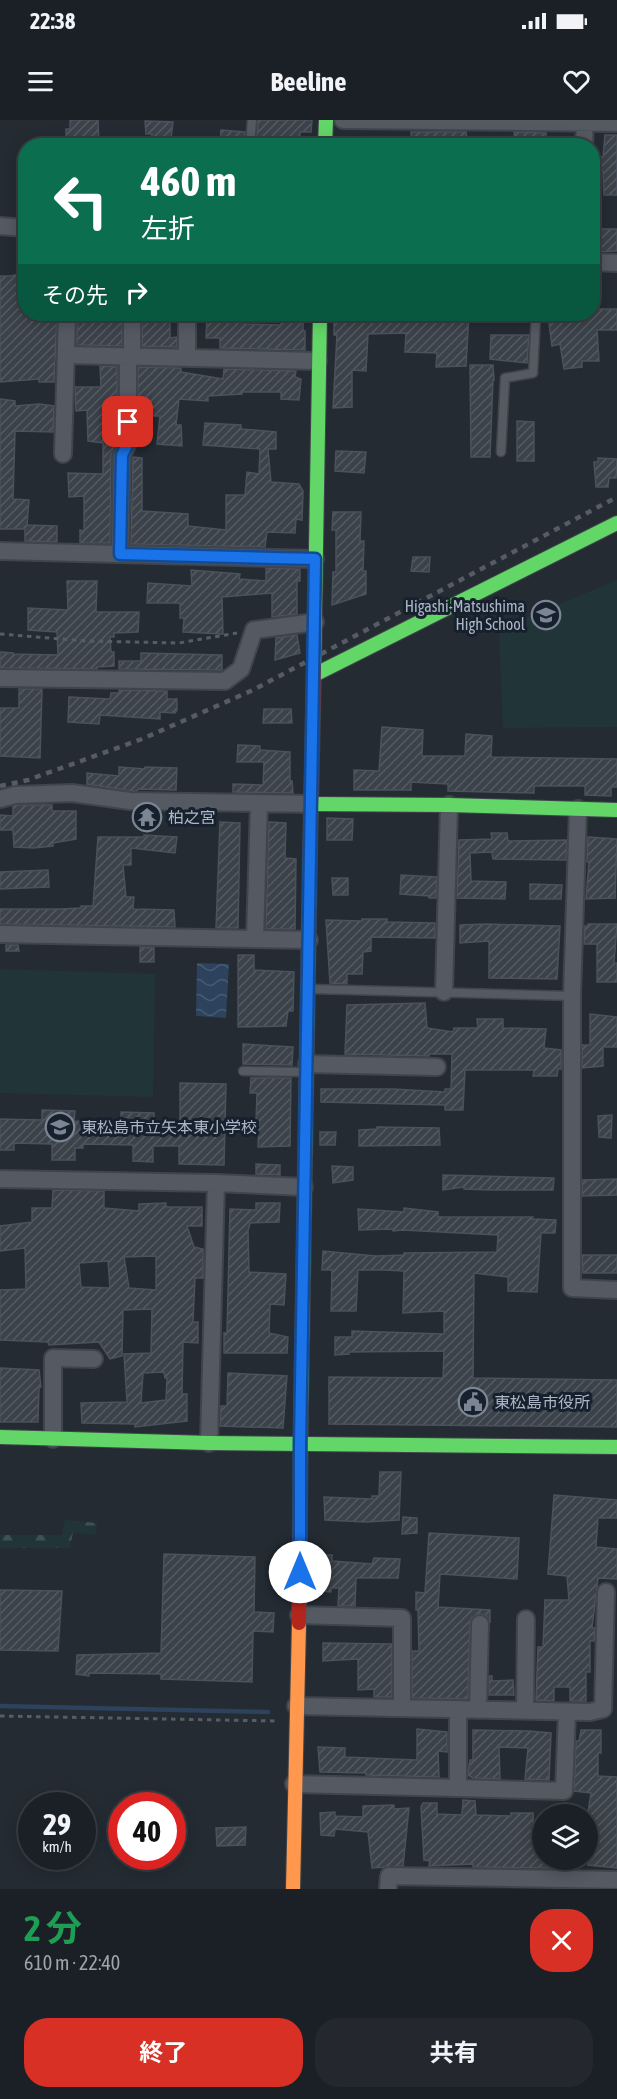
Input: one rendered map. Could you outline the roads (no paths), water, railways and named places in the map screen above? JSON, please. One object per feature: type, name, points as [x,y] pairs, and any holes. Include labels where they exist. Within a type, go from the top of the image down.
[{"type":"street","points":[[325,138],[326,120]]},
{"type":"street","points":[[344,120],[617,123]]},
{"type":"street","points":[[584,138],[585,122]]},
{"type":"street","points":[[0,226],[18,227]]},
{"type":"street","points":[[600,262],[617,263]]},
{"type":"street","points":[[63,454],[67,321]]},
{"type":"street","points":[[120,554],[122,455],[128,443],[132,321]]},
{"type":"street","points":[[187,321],[187,358]]},
{"type":"street","points":[[293,1889],[320,321]]},
{"type":"street","points":[[66,355],[318,361]]},
{"type":"street","points":[[314,675],[617,523]]},
{"type":"street","points":[[0,551],[315,559]]},
{"type":"street","points":[[0,678],[225,681],[241,669],[254,630],[315,622]]},
{"type":"street","points":[[0,799],[15,795],[72,794],[130,801],[617,810]]},
{"type":"street","points":[[255,939],[259,804]]},
{"type":"street","points":[[444,992],[449,806]]},
{"type":"street","points":[[578,810],[572,996],[572,1288],[617,1290]]},
{"type":"street","points":[[0,934],[309,940]]},
{"type":"street","points":[[307,1068],[437,1067]]},
{"type":"street","points":[[0,1179],[304,1187]]},
{"type":"street","points":[[209,1443],[216,1184]]},
{"type":"street","points":[[53,1439],[53,1358],[94,1359]]},
{"type":"street","points":[[0,1437],[209,1443],[617,1447]]},
{"type":"street","points":[[296,1714],[402,1708],[567,1712],[610,1709],[606,1592]]},
{"type":"street","points":[[299,1615],[402,1618],[402,1708]]},
{"type":"street","points":[[525,1711],[526,1619]]},
{"type":"street","points":[[478,1710],[480,1624]]},
{"type":"street","points":[[458,1709],[458,1788]]},
{"type":"street","points":[[294,1784],[564,1791],[567,1712]]},
{"type":"street","points":[[388,1889],[389,1876],[617,1880]]},
{"type":"lane","points":[[251,138],[252,120]]},
{"type":"lane","points":[[501,452],[505,378],[533,373],[536,321]]},
{"type":"lane","points":[[309,989],[572,996]]},
{"type":"lane","points":[[243,1071],[307,1068]]},
{"type":"water","points":[[197,963],[229,964],[226,1018],[196,1016]]},
{"type":"waterway","points":[[0,1706],[268,1712]]},
{"type":"railway","points":[[0,786],[28,780],[142,739],[253,690],[617,497]]},
{"type":"place","name":"Higashi-Matsushima High School","points":[[546,615]]},
{"type":"place","name":"柏之宮","points":[[147,817]]},
{"type":"place","name":"東松島市立矢本東小学校","points":[[60,1127]]},
{"type":"place","name":"東松島市役所","points":[[473,1402]]}]
